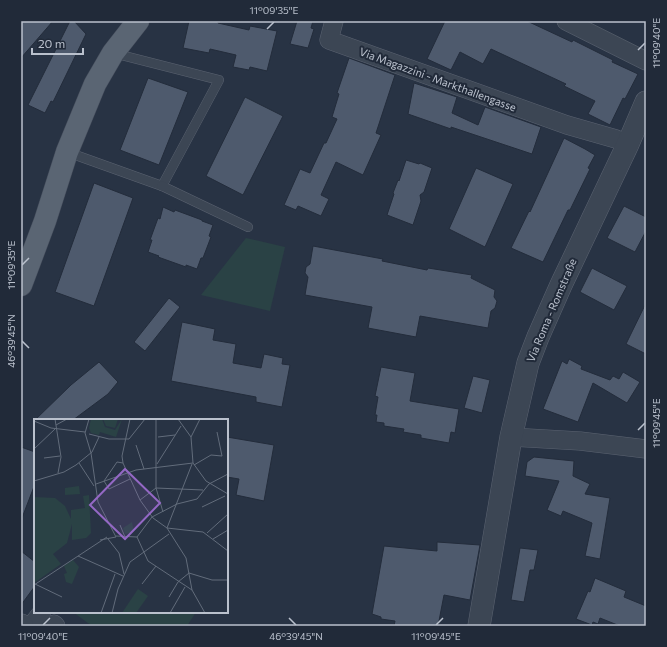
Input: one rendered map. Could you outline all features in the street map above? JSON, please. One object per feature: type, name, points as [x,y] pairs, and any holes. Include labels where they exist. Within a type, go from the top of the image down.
[{"type":"main road","points":[[21,285],[45,221],[67,152],[95,84],[113,53],[138,21]]},
{"type":"street","name":"Via Magazzini - Markthallengasse","points":[[334,21],[329,40],[567,125],[616,139],[628,144]]},
{"type":"street","points":[[566,21],[646,61]]},
{"type":"street","name":"Via Roma - Romstraße","points":[[479,626],[511,437],[528,363],[561,285],[628,144],[646,102]]},
{"type":"street","points":[[511,437],[580,441],[646,450]]},
{"type":"street","points":[[31,626],[41,613]]},
{"type":"street","points":[[52,626],[54,624],[56,626]]},
{"type":"lane","points":[[113,53],[219,80],[162,186]]},
{"type":"lane","points":[[67,152],[162,186],[248,227]]},
{"type":"green space","points":[[246,238],[285,247],[270,311],[201,295]]},
{"type":"green space","points":[[74,613],[195,613],[187,626],[92,626]]},
{"type":"building","points":[[21,21],[53,21],[21,58]]},
{"type":"building","points":[[70,21],[74,21],[86,34],[53,102],[51,101],[45,113],[28,105]]},
{"type":"building","points":[[189,21],[218,21],[218,23],[249,30],[250,26],[277,31],[267,71],[250,67],[249,70],[233,67],[236,55],[210,49],[209,53],[183,48]]},
{"type":"building","points":[[297,21],[313,21],[311,28],[314,29],[308,48],[290,44]]},
{"type":"building","points":[[445,21],[527,21],[572,42],[573,40],[613,60],[612,62],[638,74],[625,99],[623,98],[610,125],[588,114],[595,101],[564,86],[566,84],[491,49],[483,64],[460,52],[451,70],[427,59]]},
{"type":"building","points":[[349,58],[395,75],[376,133],[381,135],[363,175],[336,162],[321,195],[329,199],[321,216],[298,206],[296,210],[284,205],[300,169],[310,173],[337,119],[332,117],[339,94],[337,93]]},
{"type":"building","points":[[148,78],[188,92],[159,165],[120,150]]},
{"type":"building","points":[[414,83],[457,97],[452,113],[478,125],[485,107],[541,127],[532,154],[408,114]]},
{"type":"building","points":[[245,97],[283,116],[243,195],[206,176]]},
{"type":"building","points":[[564,138],[595,155],[588,168],[590,169],[543,262],[511,248],[529,211],[530,212]]},
{"type":"building","points":[[406,160],[420,163],[432,168],[424,192],[420,195],[421,201],[413,225],[387,215],[394,194],[393,193]]},
{"type":"building","points":[[476,168],[513,184],[485,247],[449,229]]},
{"type":"building","points":[[94,183],[133,198],[94,306],[55,292]]},
{"type":"building","points":[[624,206],[646,217],[646,231],[635,252],[607,238]]},
{"type":"building","points":[[163,207],[174,212],[175,210],[213,225],[209,236],[211,237],[197,269],[186,265],[186,267],[148,252],[152,240],[150,240],[158,218],[160,219]]},
{"type":"building","points":[[313,246],[383,259],[382,261],[427,270],[428,268],[472,275],[471,278],[495,290],[494,297],[497,301],[495,308],[491,311],[488,328],[420,316],[416,337],[368,328],[372,307],[305,295],[308,277],[305,273],[306,267],[310,264]]},
{"type":"building","points":[[592,268],[627,286],[614,310],[580,292]]},
{"type":"building","points":[[169,298],[180,307],[145,351],[134,342]]},
{"type":"building","points":[[646,303],[646,354],[626,344]]},
{"type":"building","points":[[182,322],[215,329],[213,340],[236,344],[233,363],[261,368],[264,354],[283,358],[282,364],[290,365],[282,407],[256,402],[256,397],[171,381]]},
{"type":"building","points":[[569,359],[582,366],[581,369],[610,380],[613,376],[619,379],[623,372],[640,382],[627,403],[593,383],[578,422],[543,409],[562,361],[567,364]]},
{"type":"building","points":[[99,362],[118,382],[108,394],[74,419],[36,419],[71,385]]},
{"type":"building","points":[[381,367],[415,373],[410,401],[459,409],[455,433],[451,432],[449,443],[421,438],[421,435],[403,432],[404,429],[384,426],[384,423],[376,422],[377,415],[375,415],[378,397],[375,396]]},
{"type":"building","points":[[473,376],[490,380],[482,413],[464,408]]},
{"type":"building","points":[[228,437],[274,445],[264,501],[236,495],[239,479],[228,477]]},
{"type":"building","points":[[21,447],[34,452],[34,487],[22,518]]},
{"type":"building","points":[[534,457],[574,461],[573,476],[590,484],[585,494],[610,498],[600,559],[585,556],[592,523],[563,511],[561,516],[547,510],[559,481],[525,476],[527,462]]},
{"type":"building","points":[[437,542],[480,545],[470,600],[444,595],[438,626],[394,626],[395,621],[381,619],[381,617],[372,614],[384,546],[437,551]]},
{"type":"building","points":[[520,548],[538,550],[534,570],[530,570],[524,602],[511,600]]},
{"type":"building","points":[[21,551],[34,561],[34,587],[21,605]]},
{"type":"building","points":[[595,578],[626,591],[624,597],[646,606],[646,626],[620,626],[600,618],[598,624],[593,622],[592,625],[576,619],[588,591],[590,592]]}]
